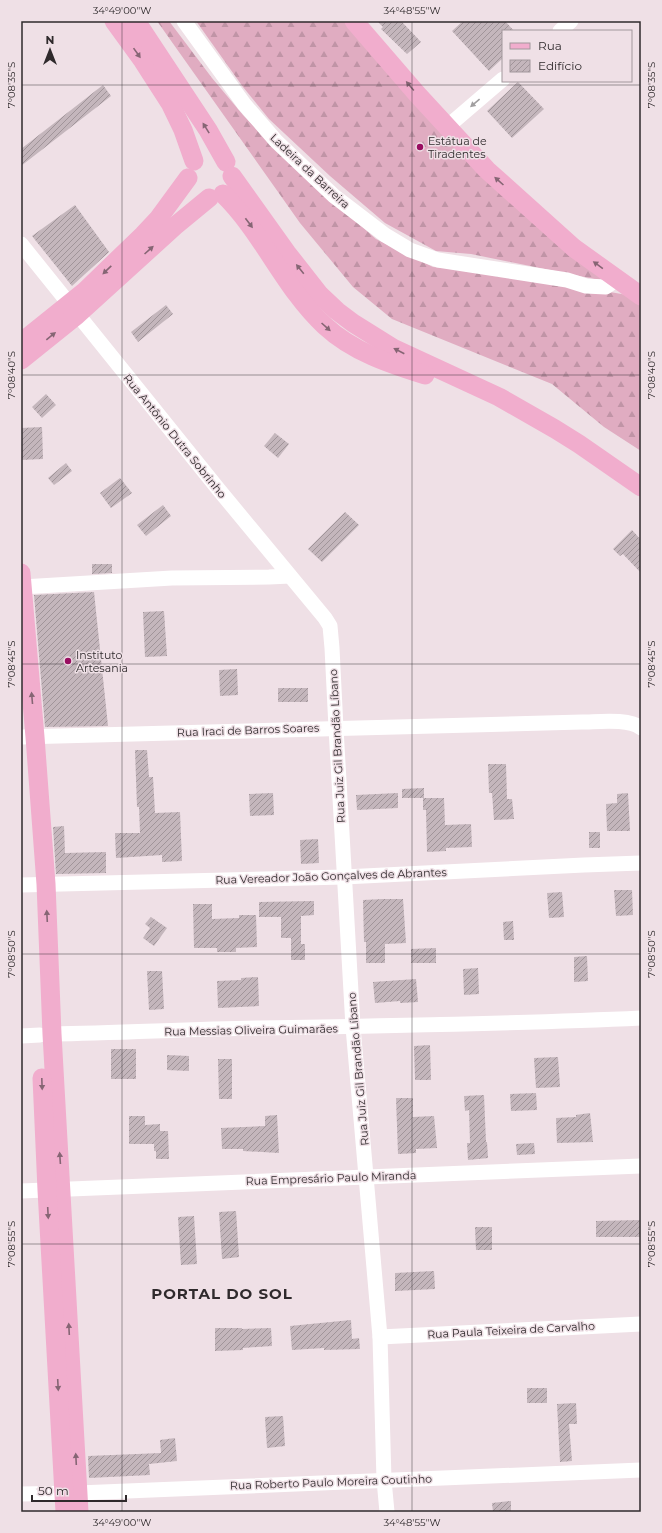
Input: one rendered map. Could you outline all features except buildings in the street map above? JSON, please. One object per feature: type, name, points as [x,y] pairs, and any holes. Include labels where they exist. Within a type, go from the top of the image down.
[{"type":"main road","points":[[114,21],[143,61],[170,103],[183,130],[191,170],[191,188],[196,193],[216,196],[236,207],[286,279],[324,326],[336,336],[360,351],[510,404]]},
{"type":"main road","points":[[21,344],[28,337],[73,310],[175,226],[230,186],[229,169],[208,130],[136,21]]},
{"type":"main road","points":[[354,21],[447,127],[487,170],[574,248],[641,296]]},
{"type":"main road","points":[[21,360],[73,310],[158,219],[191,170],[204,155],[208,154],[220,157],[287,253],[320,295],[337,311],[393,348],[500,397],[579,444],[641,487]]},
{"type":"main road","points":[[21,580],[33,885],[46,1034],[71,1492],[79,1512]]},
{"type":"main road","points":[[21,713],[26,737]]},
{"type":"main road","points":[[65,1512],[71,1492]]},
{"type":"street","name":"Ladeira da Barreira","points":[[184,21],[244,104],[276,141],[334,196],[385,235],[410,250],[438,260],[559,279],[586,286],[606,287],[617,279]]},
{"type":"street","points":[[561,30],[571,21]]},
{"type":"street","points":[[447,127],[502,80]]},
{"type":"street","name":"Rua Antônio Dutra Sobrinho","points":[[21,244],[330,626]]},
{"type":"street","points":[[21,580],[290,576]]},
{"type":"street","name":"Rua Juiz Gil Brandão Líbano","points":[[330,626],[353,1028],[380,1337],[386,1512]]},
{"type":"street","name":"Rua Iraci de Barros Soares","points":[[26,737],[619,722],[640,725]]},
{"type":"street","name":"Rua Vereador João Gonçalves de Abrantes","points":[[33,885],[344,877],[641,863]]},
{"type":"street","name":"Rua Messias Oliveira Guimarães","points":[[21,1036],[256,1028],[353,1028],[641,1018]]},
{"type":"street","name":"Rua Empresário Paulo Miranda","points":[[21,1191],[641,1166]]},
{"type":"street","name":"Rua Paula Teixeira de Carvalho","points":[[380,1337],[641,1324]]},
{"type":"street","name":"Rua Roberto Paulo Moreira Coutinho","points":[[21,1494],[641,1470]]},
{"type":"green space","points":[[157,21],[169,21],[212,78],[243,115],[285,159],[376,239],[433,267],[497,272],[627,295],[641,304],[641,451],[604,427],[552,384],[392,319],[353,287],[300,223]]},
{"type":"green space","points":[[196,21],[349,21],[604,281],[471,254],[436,251],[385,223],[330,176],[269,119],[243,87]]},
{"type":"place","name":"Estátua de Tiradentes","points":[[420,147]]},
{"type":"place","name":"Instituto Artesania","points":[[68,661]]},
{"type":"district","name":"PORTAL DO SOL","points":[[222,1293]]}]
